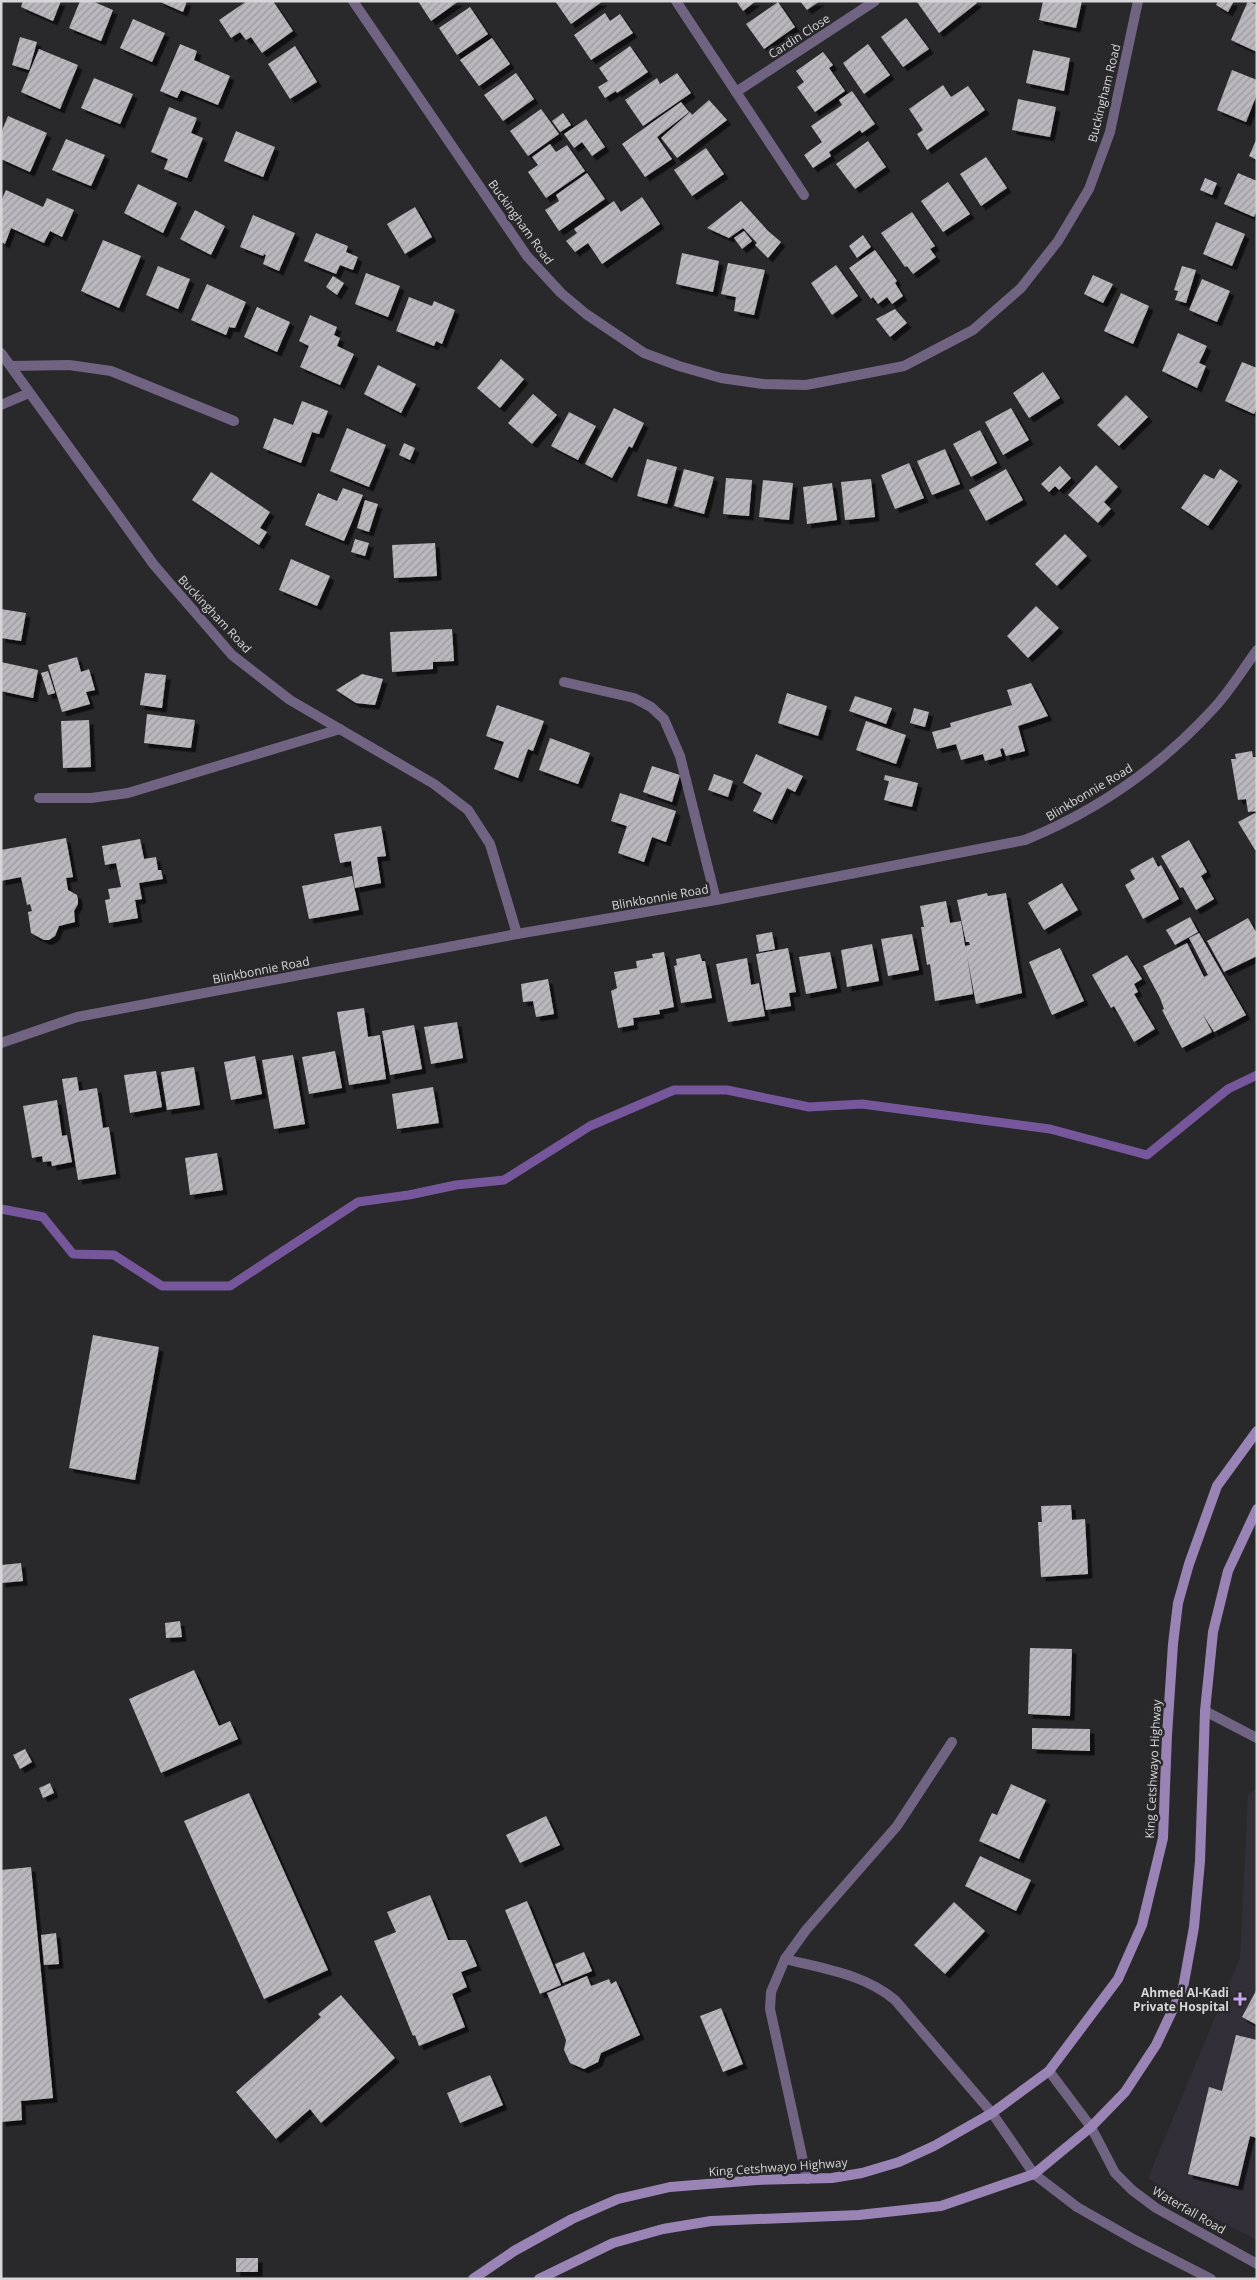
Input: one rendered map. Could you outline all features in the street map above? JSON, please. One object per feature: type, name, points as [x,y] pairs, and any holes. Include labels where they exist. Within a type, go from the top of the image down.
[{"type":"main road","name":"King Cetshwayo Highway","points":[[472,2279],[514,2251],[572,2219],[618,2199],[670,2187],[757,2180],[832,2178],[862,2173],[899,2162],[934,2146],[992,2113],[1049,2070],[1118,1979],[1142,1925],[1163,1838],[1167,1726],[1178,1603],[1189,1564],[1217,1486],[1257,1431]]},
{"type":"main road","points":[[539,2279],[613,2243],[662,2229],[710,2221],[859,2215],[941,2206],[1034,2174],[1090,2127],[1130,2084],[1156,2045],[1182,1988],[1194,1927],[1200,1861],[1206,1710],[1213,1632],[1226,1580],[1246,1529],[1257,1509]]},
{"type":"street","name":"Buckingham Road","points":[[353,1],[527,256],[561,293],[586,314],[644,353],[679,366],[721,378],[763,384],[806,385],[904,366],[973,330],[1021,288],[1058,241],[1089,189],[1110,132],[1138,1]]},
{"type":"street","points":[[676,1],[804,195]]},
{"type":"street","name":"Cardin Close","points":[[736,92],[875,1]]},
{"type":"street","name":"Buckingham Road","points":[[1,353],[154,566],[232,655],[290,700],[434,784],[468,810],[490,844],[517,934]]},
{"type":"street","points":[[11,366],[69,365],[111,371],[234,421]]},
{"type":"street","points":[[1,405],[29,394]]},
{"type":"street","name":"Blinkbonnie Road","points":[[1,1043],[77,1017],[517,934],[716,900],[1025,840],[1062,825],[1144,774],[1215,707],[1257,650]]},
{"type":"street","points":[[564,682],[634,698],[651,707],[664,719],[680,756],[716,900]]},
{"type":"street","points":[[39,798],[91,798],[128,793],[340,730]]},
{"type":"street","points":[[1206,1710],[1257,1738]]},
{"type":"street","points":[[807,2179],[770,2009],[771,1992],[785,1959],[806,1930],[897,1826],[952,1742]]},
{"type":"street","points":[[785,1959],[863,1979],[880,1988],[895,2000],[992,2113],[1034,2174],[1077,2207],[1134,2240],[1211,2279]]},
{"type":"street","name":"Waterfall Road","points":[[1049,2070],[1090,2127],[1115,2173],[1132,2190],[1156,2208],[1257,2264]]},
{"type":"shaded area","name":"Ahmed Al-Kadi Private Hospital","points":[[1257,1789],[1257,2240],[1187,2204],[1148,2178],[1240,1958],[1248,1795]]},
{"type":"building","points":[[23,1],[61,1],[53,21],[21,7]]},
{"type":"building","points":[[80,1],[92,1],[113,10],[101,41],[69,28]]},
{"type":"building","points":[[158,1],[187,1],[183,12]]},
{"type":"building","points":[[247,1],[273,1],[293,31],[262,53],[251,37],[246,40],[240,32],[231,38],[219,20]]},
{"type":"building","points":[[418,1],[459,1],[431,21]]},
{"type":"building","points":[[555,1],[603,1],[571,24]]},
{"type":"building","points":[[736,1],[756,1],[743,11]]},
{"type":"building","points":[[800,1],[820,1],[807,10]]},
{"type":"building","points":[[976,1],[977,3],[939,33],[917,2]]},
{"type":"building","points":[[1043,1],[1082,1],[1076,28],[1039,20]]},
{"type":"building","points":[[1218,1],[1234,1],[1228,12],[1216,5]]},
{"type":"building","points":[[1248,1],[1257,5],[1257,52],[1231,40]]},
{"type":"building","points":[[778,2],[795,27],[764,49],[746,24]]},
{"type":"building","points":[[470,7],[488,34],[457,55],[439,28]]},
{"type":"building","points":[[605,13],[610,21],[620,14],[633,33],[591,60],[574,35]]},
{"type":"building","points":[[906,18],[929,49],[903,67],[881,37]]},
{"type":"building","points":[[133,19],[165,33],[152,62],[120,48]]},
{"type":"building","points":[[20,37],[37,42],[29,70],[12,65]]},
{"type":"building","points":[[492,38],[510,64],[479,86],[460,60]]},
{"type":"building","points":[[180,44],[197,51],[194,60],[230,76],[218,105],[181,90],[177,98],[160,91]]},
{"type":"building","points":[[868,44],[890,75],[864,94],[843,63]]},
{"type":"building","points":[[295,46],[317,82],[290,99],[268,64]]},
{"type":"building","points":[[630,46],[648,72],[617,93],[616,91],[605,98],[598,87],[608,81],[599,68]]},
{"type":"building","points":[[39,49],[78,65],[60,109],[21,92]]},
{"type":"building","points":[[1033,50],[1070,58],[1064,91],[1026,83]]},
{"type":"building","points":[[823,52],[833,65],[829,68],[845,91],[815,112],[797,87],[804,82],[796,71]]},
{"type":"building","points":[[1232,70],[1257,80],[1257,94],[1246,122],[1217,110]]},
{"type":"building","points":[[516,73],[534,99],[503,121],[484,95]]},
{"type":"building","points":[[677,73],[691,93],[643,126],[625,100],[657,78],[660,84]]},
{"type":"building","points":[[94,78],[133,94],[120,124],[81,108]]},
{"type":"building","points":[[943,85],[951,97],[968,86],[985,110],[927,150],[917,134],[923,130],[909,109]]},
{"type":"building","points":[[852,91],[875,124],[862,133],[860,130],[829,152],[831,156],[813,168],[804,155],[822,142],[811,126],[842,105],[839,100]]},
{"type":"building","points":[[1018,99],[1056,107],[1050,137],[1012,130]]},
{"type":"building","points":[[709,100],[727,120],[677,158],[661,138],[690,112],[692,115]]},
{"type":"building","points":[[681,102],[689,112],[657,137],[672,159],[645,177],[622,144]]},
{"type":"building","points":[[169,107],[197,118],[191,133],[203,138],[187,178],[164,169],[168,159],[151,152]]},
{"type":"building","points":[[541,109],[559,134],[528,156],[510,131]]},
{"type":"building","points":[[563,113],[571,125],[560,132],[552,121]]},
{"type":"building","points":[[8,116],[47,133],[30,172],[1,159],[1,133]]},
{"type":"building","points":[[586,119],[605,147],[592,156],[582,142],[574,148],[564,134]]},
{"type":"building","points":[[236,131],[275,147],[263,177],[224,161]]},
{"type":"building","points":[[1257,138],[1257,160],[1249,156]]},
{"type":"building","points":[[66,139],[105,155],[91,186],[52,170]]},
{"type":"building","points":[[868,141],[886,167],[855,189],[836,164]]},
{"type":"building","points":[[550,144],[556,152],[567,145],[585,171],[546,198],[528,172],[538,165],[532,157]]},
{"type":"building","points":[[706,148],[724,174],[692,196],[674,170]]},
{"type":"building","points":[[986,157],[1007,188],[981,206],[960,174]]},
{"type":"building","points":[[587,173],[605,199],[559,231],[545,210],[559,201],[556,195]]},
{"type":"building","points":[[1238,173],[1257,181],[1257,210],[1254,217],[1224,204]]},
{"type":"building","points":[[1205,178],[1217,183],[1212,195],[1200,190]]},
{"type":"building","points":[[948,182],[970,214],[943,232],[921,201]]},
{"type":"building","points":[[138,184],[177,203],[163,233],[124,213]]},
{"type":"building","points":[[6,190],[43,207],[47,198],[74,210],[62,237],[50,231],[44,243],[11,228],[5,244],[1,242],[1,201]]},
{"type":"building","points":[[642,197],[660,224],[602,264],[588,243],[575,252],[566,241],[577,233],[574,229],[614,201],[621,212]]},
{"type":"building","points":[[741,201],[768,231],[781,242],[768,258],[755,245],[757,243],[743,228],[729,238],[707,228]]},
{"type":"building","points":[[415,207],[432,237],[405,254],[387,224]]},
{"type":"building","points":[[195,210],[225,226],[211,255],[180,239]]},
{"type":"building","points":[[912,212],[935,246],[930,249],[936,257],[913,274],[907,266],[905,267],[881,233]]},
{"type":"building","points":[[253,215],[295,233],[279,271],[263,264],[266,255],[264,254],[263,256],[240,247]]},
{"type":"building","points":[[1216,222],[1245,234],[1232,266],[1203,254]]},
{"type":"building","points":[[744,231],[752,241],[742,249],[734,238]]},
{"type":"building","points":[[316,233],[348,246],[346,252],[358,257],[353,270],[340,265],[336,274],[304,261]]},
{"type":"building","points":[[863,235],[871,247],[857,258],[849,246]]},
{"type":"building","points":[[103,240],[141,256],[119,308],[81,291]]},
{"type":"building","points":[[875,250],[897,281],[895,283],[903,296],[892,304],[887,297],[878,304],[873,297],[871,299],[849,268]]},
{"type":"building","points":[[682,253],[719,261],[713,292],[676,284]]},
{"type":"building","points":[[728,263],[765,270],[754,315],[734,311],[736,297],[721,294]]},
{"type":"building","points":[[836,265],[858,296],[832,315],[811,283]]},
{"type":"building","points":[[158,266],[190,279],[178,309],[146,295]]},
{"type":"building","points":[[1182,266],[1196,270],[1186,303],[1175,300],[1178,291],[1174,290]]},
{"type":"building","points":[[366,273],[400,286],[388,317],[355,304]]},
{"type":"building","points":[[1093,275],[1113,284],[1103,303],[1084,294]]},
{"type":"building","points":[[333,276],[344,283],[337,295],[326,287]]},
{"type":"building","points":[[1202,279],[1230,291],[1217,322],[1189,310]]},
{"type":"building","points":[[207,284],[246,302],[235,328],[229,327],[226,335],[191,320]]},
{"type":"building","points":[[1121,293],[1149,306],[1133,344],[1104,331]]},
{"type":"building","points":[[409,297],[432,306],[434,301],[455,310],[442,344],[436,341],[434,346],[396,331]]},
{"type":"building","points":[[257,307],[290,322],[277,352],[244,337]]},
{"type":"building","points":[[895,309],[907,323],[890,337],[876,319]]},
{"type":"building","points":[[310,315],[337,327],[334,335],[340,338],[337,346],[354,354],[340,385],[300,367],[309,346],[299,341]]},
{"type":"building","points":[[1178,333],[1207,346],[1199,363],[1206,366],[1197,388],[1162,371]]},
{"type":"building","points":[[501,359],[524,379],[500,408],[477,388]]},
{"type":"building","points":[[1242,362],[1257,368],[1257,408],[1254,414],[1225,401]]},
{"type":"building","points":[[378,365],[416,384],[401,413],[364,394]]},
{"type":"building","points":[[1043,372],[1060,398],[1029,418],[1013,393]]},
{"type":"building","points":[[533,394],[557,415],[532,444],[508,423]]},
{"type":"building","points":[[1126,395],[1148,417],[1119,446],[1097,425]]},
{"type":"building","points":[[302,401],[328,411],[319,434],[312,432],[301,463],[263,448],[274,418],[293,425]]},
{"type":"building","points":[[614,408],[644,423],[632,448],[629,446],[612,478],[585,464]]},
{"type":"building","points":[[1011,408],[1029,440],[1003,455],[985,422]]},
{"type":"building","points":[[569,412],[596,426],[578,460],[551,446]]},
{"type":"building","points":[[347,428],[386,445],[369,487],[330,471]]},
{"type":"building","points":[[980,430],[997,463],[971,477],[953,444]]},
{"type":"building","points":[[404,443],[415,448],[410,460],[399,455]]},
{"type":"building","points":[[945,449],[960,484],[932,495],[917,461]]},
{"type":"building","points":[[647,459],[677,467],[667,504],[637,496]]},
{"type":"building","points":[[909,463],[924,498],[895,509],[881,475]]},
{"type":"building","points":[[1096,465],[1118,487],[1104,502],[1111,509],[1098,523],[1068,495]]},
{"type":"building","points":[[1060,466],[1071,478],[1059,490],[1055,486],[1049,492],[1041,484]]},
{"type":"building","points":[[684,469],[714,477],[704,514],[674,506]]},
{"type":"building","points":[[1006,469],[1023,500],[986,521],[969,490]]},
{"type":"building","points":[[1220,469],[1238,481],[1208,526],[1181,508],[1204,474],[1214,479]]},
{"type":"building","points":[[211,472],[270,512],[260,528],[267,532],[259,545],[192,500]]},
{"type":"building","points":[[726,478],[752,480],[749,516],[723,514]]},
{"type":"building","points":[[871,479],[875,517],[845,520],[841,482]]},
{"type":"building","points":[[763,480],[793,483],[789,520],[759,517]]},
{"type":"building","points":[[832,483],[837,520],[807,524],[803,487]]},
{"type":"building","points":[[343,488],[363,495],[344,541],[305,525],[318,493],[337,501]]},
{"type":"building","points":[[365,500],[378,504],[369,532],[357,528]]},
{"type":"building","points":[[1065,534],[1087,556],[1057,586],[1035,564]]},
{"type":"building","points":[[355,539],[369,543],[365,556],[351,552]]},
{"type":"building","points":[[435,543],[437,576],[394,578],[392,545]]},
{"type":"building","points":[[291,559],[330,576],[317,606],[279,590]]},
{"type":"building","points":[[1036,606],[1059,628],[1028,658],[1007,636]]},
{"type":"building","points":[[1,609],[26,613],[21,641],[1,638]]},
{"type":"building","points":[[452,629],[454,661],[433,662],[433,669],[392,672],[390,632]]},
{"type":"building","points":[[77,657],[81,672],[89,669],[95,690],[86,692],[90,704],[62,712],[48,665]]},
{"type":"building","points":[[1,662],[38,670],[33,698],[1,691]]},
{"type":"building","points":[[48,671],[55,693],[48,695],[41,673]]},
{"type":"building","points":[[145,673],[166,675],[162,708],[140,705]]},
{"type":"building","points":[[362,674],[383,679],[375,705],[356,703],[336,690]]},
{"type":"building","points":[[1031,683],[1048,716],[1018,726],[1025,751],[1006,756],[1003,748],[1000,749],[1002,756],[985,761],[983,754],[961,760],[956,744],[937,749],[932,732],[951,727],[950,723],[1012,705],[1007,690]]},
{"type":"building","points":[[787,693],[827,706],[818,736],[778,723]]},
{"type":"building","points":[[855,696],[892,708],[886,724],[849,711]]},
{"type":"building","points":[[497,705],[544,721],[533,751],[528,749],[518,778],[494,769],[504,742],[486,736]]},
{"type":"building","points":[[914,708],[929,712],[925,727],[910,723]]},
{"type":"building","points":[[147,714],[195,720],[191,748],[144,743]]},
{"type":"building","points":[[89,720],[91,767],[63,768],[61,721]]},
{"type":"building","points":[[866,721],[906,735],[896,764],[856,750]]},
{"type":"building","points":[[550,738],[590,753],[578,784],[539,770]]},
{"type":"building","points":[[1252,751],[1253,757],[1257,757],[1257,811],[1248,812],[1246,799],[1238,800],[1231,759],[1236,759],[1235,754]]},
{"type":"building","points":[[756,754],[803,776],[795,792],[787,788],[772,820],[753,811],[762,793],[743,783]]},
{"type":"building","points":[[652,766],[680,775],[672,802],[643,792]]},
{"type":"building","points":[[714,774],[733,781],[728,797],[708,790]]},
{"type":"building","points":[[885,775],[918,783],[912,807],[884,800],[889,781],[884,780]]},
{"type":"building","points":[[620,793],[676,811],[666,842],[652,837],[644,862],[618,853],[627,826],[611,821]]},
{"type":"building","points":[[1255,813],[1257,817],[1257,849],[1255,850],[1238,822]]},
{"type":"building","points":[[381,826],[386,856],[377,857],[381,883],[355,888],[351,861],[340,863],[334,834]]},
{"type":"building","points":[[66,838],[73,877],[66,878],[68,890],[77,895],[78,899],[78,904],[74,911],[75,922],[59,926],[55,936],[49,940],[44,940],[31,933],[28,912],[32,911],[30,904],[27,905],[21,877],[1,881],[1,850]]},
{"type":"building","points":[[140,839],[144,859],[156,857],[158,870],[161,870],[163,879],[139,883],[142,899],[135,900],[138,918],[109,923],[105,900],[110,899],[108,889],[121,887],[116,863],[105,865],[102,846]]},
{"type":"building","points":[[1189,840],[1207,872],[1201,876],[1214,899],[1196,910],[1183,887],[1180,888],[1161,856]]},
{"type":"building","points":[[1153,857],[1158,867],[1161,865],[1179,899],[1143,919],[1125,885],[1135,879],[1130,870]]},
{"type":"building","points":[[352,876],[359,910],[309,919],[302,886]]},
{"type":"building","points":[[1062,883],[1078,910],[1044,930],[1028,903]]},
{"type":"building","points":[[987,893],[988,896],[1006,893],[1022,993],[976,1004],[967,955],[973,994],[935,1001],[930,964],[927,965],[921,927],[924,927],[920,906],[946,901],[950,923],[961,921],[965,946],[970,945],[969,942],[966,942],[957,900]]},
{"type":"building","points":[[1190,917],[1198,932],[1175,945],[1166,930]]},
{"type":"building","points":[[1248,918],[1257,934],[1257,956],[1224,972],[1207,941]]},
{"type":"building","points":[[772,932],[775,949],[759,952],[756,935]]},
{"type":"building","points":[[1199,933],[1246,1015],[1214,1032],[1202,1013],[1212,1032],[1182,1048],[1162,1010],[1164,1009],[1160,998],[1143,966],[1187,943],[1204,977],[1208,975],[1189,938]]},
{"type":"building","points":[[912,934],[919,970],[888,976],[881,939]]},
{"type":"building","points":[[872,944],[879,981],[847,987],[841,950]]},
{"type":"building","points":[[788,948],[796,992],[789,993],[791,1006],[766,1010],[756,954]]},
{"type":"building","points":[[1060,948],[1084,1001],[1052,1015],[1029,962]]},
{"type":"building","points":[[664,952],[674,1007],[659,1010],[660,1014],[633,1018],[634,1025],[618,1028],[611,991],[617,988],[614,972],[637,968],[636,961],[653,958],[652,954]]},
{"type":"building","points":[[830,952],[837,988],[806,994],[799,957]]},
{"type":"building","points":[[700,954],[702,961],[705,961],[712,998],[681,1003],[674,966],[677,965],[676,959]]},
{"type":"building","points":[[1127,955],[1142,979],[1134,984],[1138,992],[1134,994],[1155,1029],[1134,1042],[1114,1006],[1111,1008],[1092,975]]},
{"type":"building","points":[[747,958],[751,985],[759,983],[765,1016],[728,1022],[716,964]]},
{"type":"building","points":[[548,979],[554,1014],[536,1017],[533,1001],[523,1002],[521,984]]},
{"type":"building","points":[[364,1008],[368,1037],[380,1035],[386,1079],[349,1085],[337,1012]]},
{"type":"building","points":[[457,1022],[463,1058],[431,1064],[424,1027]]},
{"type":"building","points":[[414,1025],[422,1069],[390,1075],[382,1031]]},
{"type":"building","points":[[335,1051],[342,1088],[309,1094],[302,1057]]},
{"type":"building","points":[[293,1055],[305,1124],[274,1129],[262,1060]]},
{"type":"building","points":[[255,1056],[262,1094],[231,1100],[224,1062]]},
{"type":"building","points":[[194,1067],[200,1105],[167,1110],[161,1072]]},
{"type":"building","points":[[156,1071],[162,1107],[130,1113],[124,1075]]},
{"type":"building","points":[[77,1077],[79,1091],[97,1088],[103,1128],[109,1127],[116,1174],[78,1180],[62,1079]]},
{"type":"building","points":[[433,1087],[439,1123],[397,1129],[392,1094]]},
{"type":"building","points":[[57,1100],[62,1136],[67,1135],[72,1162],[52,1166],[51,1161],[43,1162],[42,1156],[32,1158],[23,1106]]},
{"type":"building","points":[[217,1153],[223,1190],[190,1195],[185,1158]]},
{"type":"building","points":[[93,1335],[159,1347],[135,1480],[69,1468]]},
{"type":"building","points":[[1071,1505],[1072,1520],[1085,1519],[1088,1574],[1041,1577],[1038,1522],[1042,1522],[1041,1506]]},
{"type":"building","points":[[21,1563],[23,1581],[1,1583],[1,1565]]},
{"type":"building","points":[[180,1621],[182,1637],[166,1638],[165,1623]]},
{"type":"building","points":[[1030,1648],[1072,1649],[1070,1716],[1028,1714]]},
{"type":"building","points":[[194,1670],[219,1726],[230,1721],[238,1739],[161,1773],[129,1699]]},
{"type":"building","points":[[1032,1728],[1090,1729],[1090,1751],[1032,1749]]},
{"type":"building","points":[[25,1749],[32,1762],[20,1769],[13,1755]]},
{"type":"building","points":[[50,1783],[54,1793],[43,1798],[39,1788]]},
{"type":"building","points":[[1011,1784],[1046,1800],[1019,1859],[979,1841],[992,1813],[997,1815]]},
{"type":"building","points":[[249,1793],[328,1970],[264,1999],[184,1821]]},
{"type":"building","points":[[546,1816],[560,1845],[520,1863],[506,1835]]},
{"type":"building","points":[[980,1856],[1031,1880],[1016,1911],[965,1886]]},
{"type":"building","points":[[31,1867],[53,2098],[21,2101],[22,2120],[1,2122],[1,1870]]},
{"type":"building","points":[[430,1895],[448,1940],[466,1940],[477,1966],[461,1972],[467,1987],[452,1994],[465,2027],[419,2046],[415,2035],[413,2036],[374,1941],[396,1932],[387,1912]]},
{"type":"building","points":[[527,1901],[561,1985],[540,1994],[505,1910]]},
{"type":"building","points":[[954,1902],[985,1931],[945,1974],[914,1945]]},
{"type":"building","points":[[56,1933],[59,1964],[44,1965],[41,1935]]},
{"type":"building","points":[[584,1952],[592,1971],[563,1983],[555,1964]]},
{"type":"building","points":[[587,1976],[591,1986],[609,1979],[611,1984],[616,1981],[640,2035],[601,2053],[598,2062],[584,2069],[570,2063],[564,2050],[566,2040],[547,1993]]},
{"type":"building","points":[[1257,1989],[1257,2025],[1242,2017]]},
{"type":"building","points":[[341,1995],[395,2058],[321,2123],[310,2109],[276,2139],[236,2092],[321,2017],[318,2014]]},
{"type":"building","points":[[721,2008],[743,2064],[723,2072],[700,2016]]},
{"type":"building","points":[[1236,2035],[1257,2040],[1257,2138],[1250,2136],[1238,2186],[1188,2174],[1209,2087],[1222,2091]]},
{"type":"building","points":[[490,2075],[503,2105],[460,2123],[447,2093]]},
{"type":"building","points":[[236,2258],[258,2258],[258,2272],[236,2272]]},
{"type":"waterway","points":[[1,1209],[43,1217],[73,1254],[114,1255],[162,1286],[230,1286],[358,1202],[409,1195],[456,1185],[504,1180],[590,1126],[674,1090],[727,1090],[809,1107],[862,1104],[1050,1129],[1147,1155],[1228,1089],[1257,1075]]},
{"type":"place","name":"Ahmed Al-Kadi Private Hospital","points":[[1240,1999]]}]
